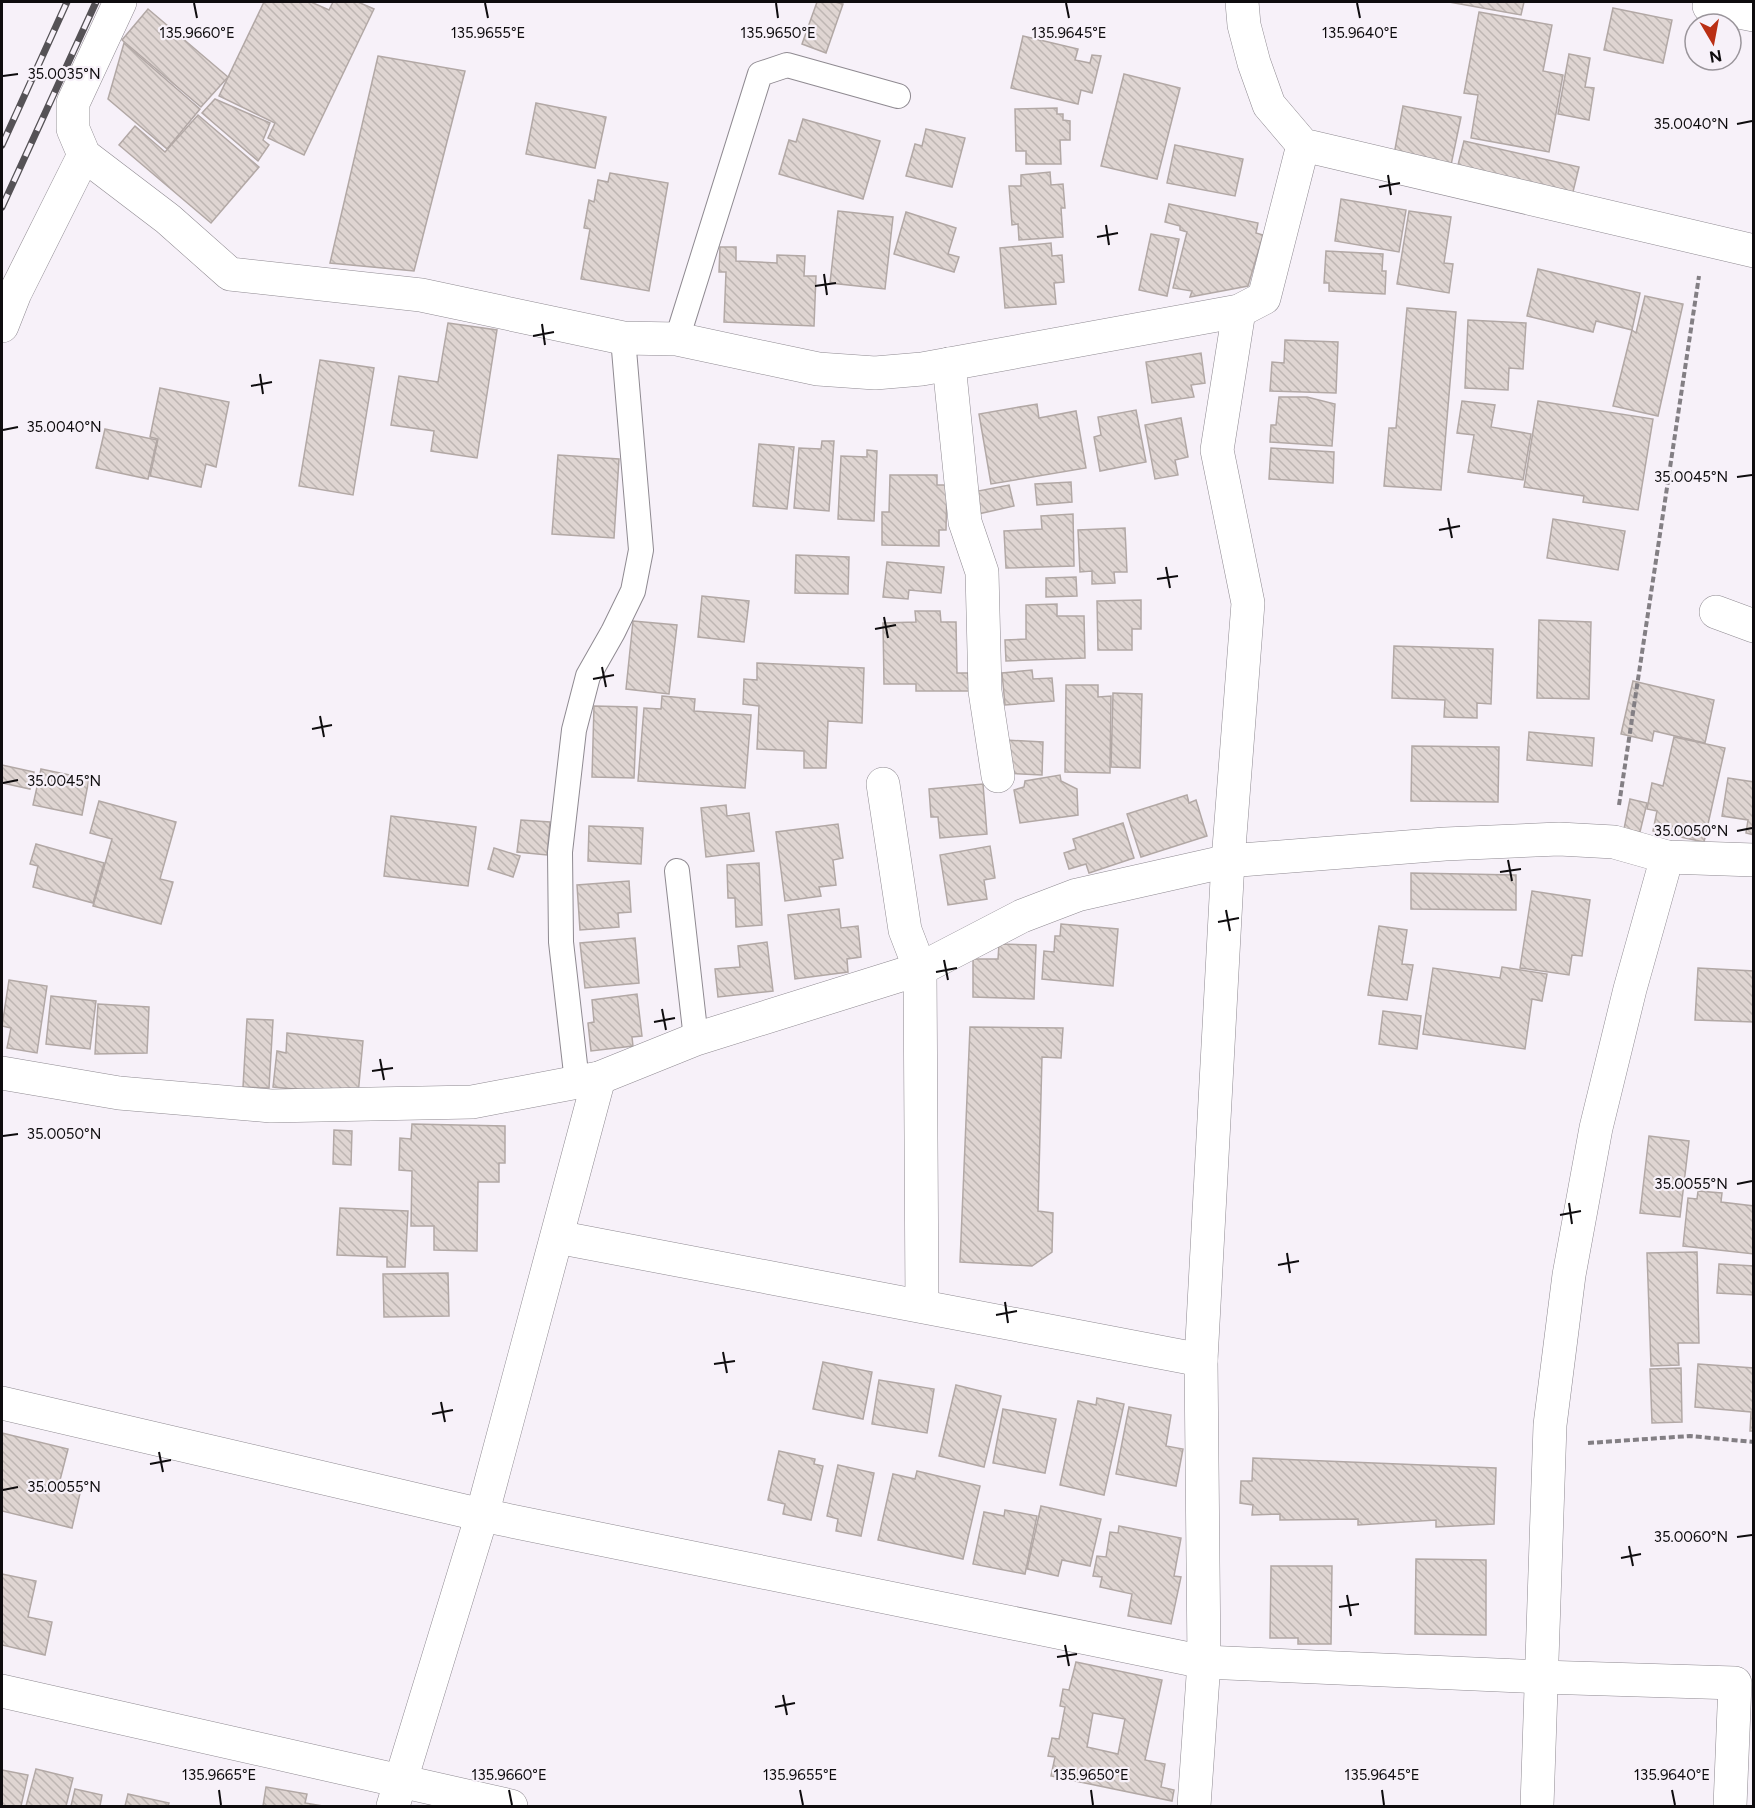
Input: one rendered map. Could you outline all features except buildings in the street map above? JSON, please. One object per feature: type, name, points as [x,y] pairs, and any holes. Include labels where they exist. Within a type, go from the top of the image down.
[{"type":"street","points":[[120,2],[73,104],[73,129],[84,155],[168,219],[230,274],[421,295],[622,338],[677,339],[818,369],[875,373],[922,369],[1239,310],[1264,298],[1303,145]]},
{"type":"street","points":[[1242,2],[1244,25],[1269,105],[1303,145],[1754,251]]},
{"type":"street","points":[[1709,6],[1754,15]]},
{"type":"street","points":[[2,326],[15,293],[84,155]]},
{"type":"street","points":[[1194,1806],[1204,1662],[1201,1360],[1228,861],[1248,603],[1217,450],[1239,310]]},
{"type":"street","points":[[949,364],[965,522],[982,572],[985,691],[998,776]]},
{"type":"street","points":[[1716,612],[1754,626]]},
{"type":"street","points":[[883,784],[905,930],[920,969],[922,1306]]},
{"type":"street","points":[[2,1073],[119,1093],[271,1106],[472,1102],[588,1080],[696,1039],[920,969],[1022,916],[1077,895],[1228,861],[1445,844],[1559,839],[1614,842],[1666,857],[1754,860]]},
{"type":"street","points":[[1537,1806],[1550,1425],[1569,1275],[1596,1128],[1630,989],[1666,857]]},
{"type":"street","points":[[397,1794],[482,1515],[556,1237],[588,1080]]},
{"type":"street","points":[[556,1237],[1201,1360]]},
{"type":"street","points":[[2,1403],[482,1515],[1204,1662],[1735,1683],[1730,1806]]},
{"type":"street","points":[[2,1691],[397,1794],[511,1806]]},
{"type":"lane","points":[[677,339],[760,74],[787,64],[898,96]]},
{"type":"lane","points":[[588,1080],[561,942],[560,852],[574,730],[588,676],[633,591],[641,550],[622,338]]},
{"type":"lane","points":[[677,871],[696,1039]]},
{"type":"path","points":[[1614,842],[1704,240]]},
{"type":"path","points":[[1588,1443],[1690,1436],[1754,1442]]},
{"type":"railway","points":[[2,145],[67,2]]},
{"type":"railway","points":[[2,207],[96,2]]}]
